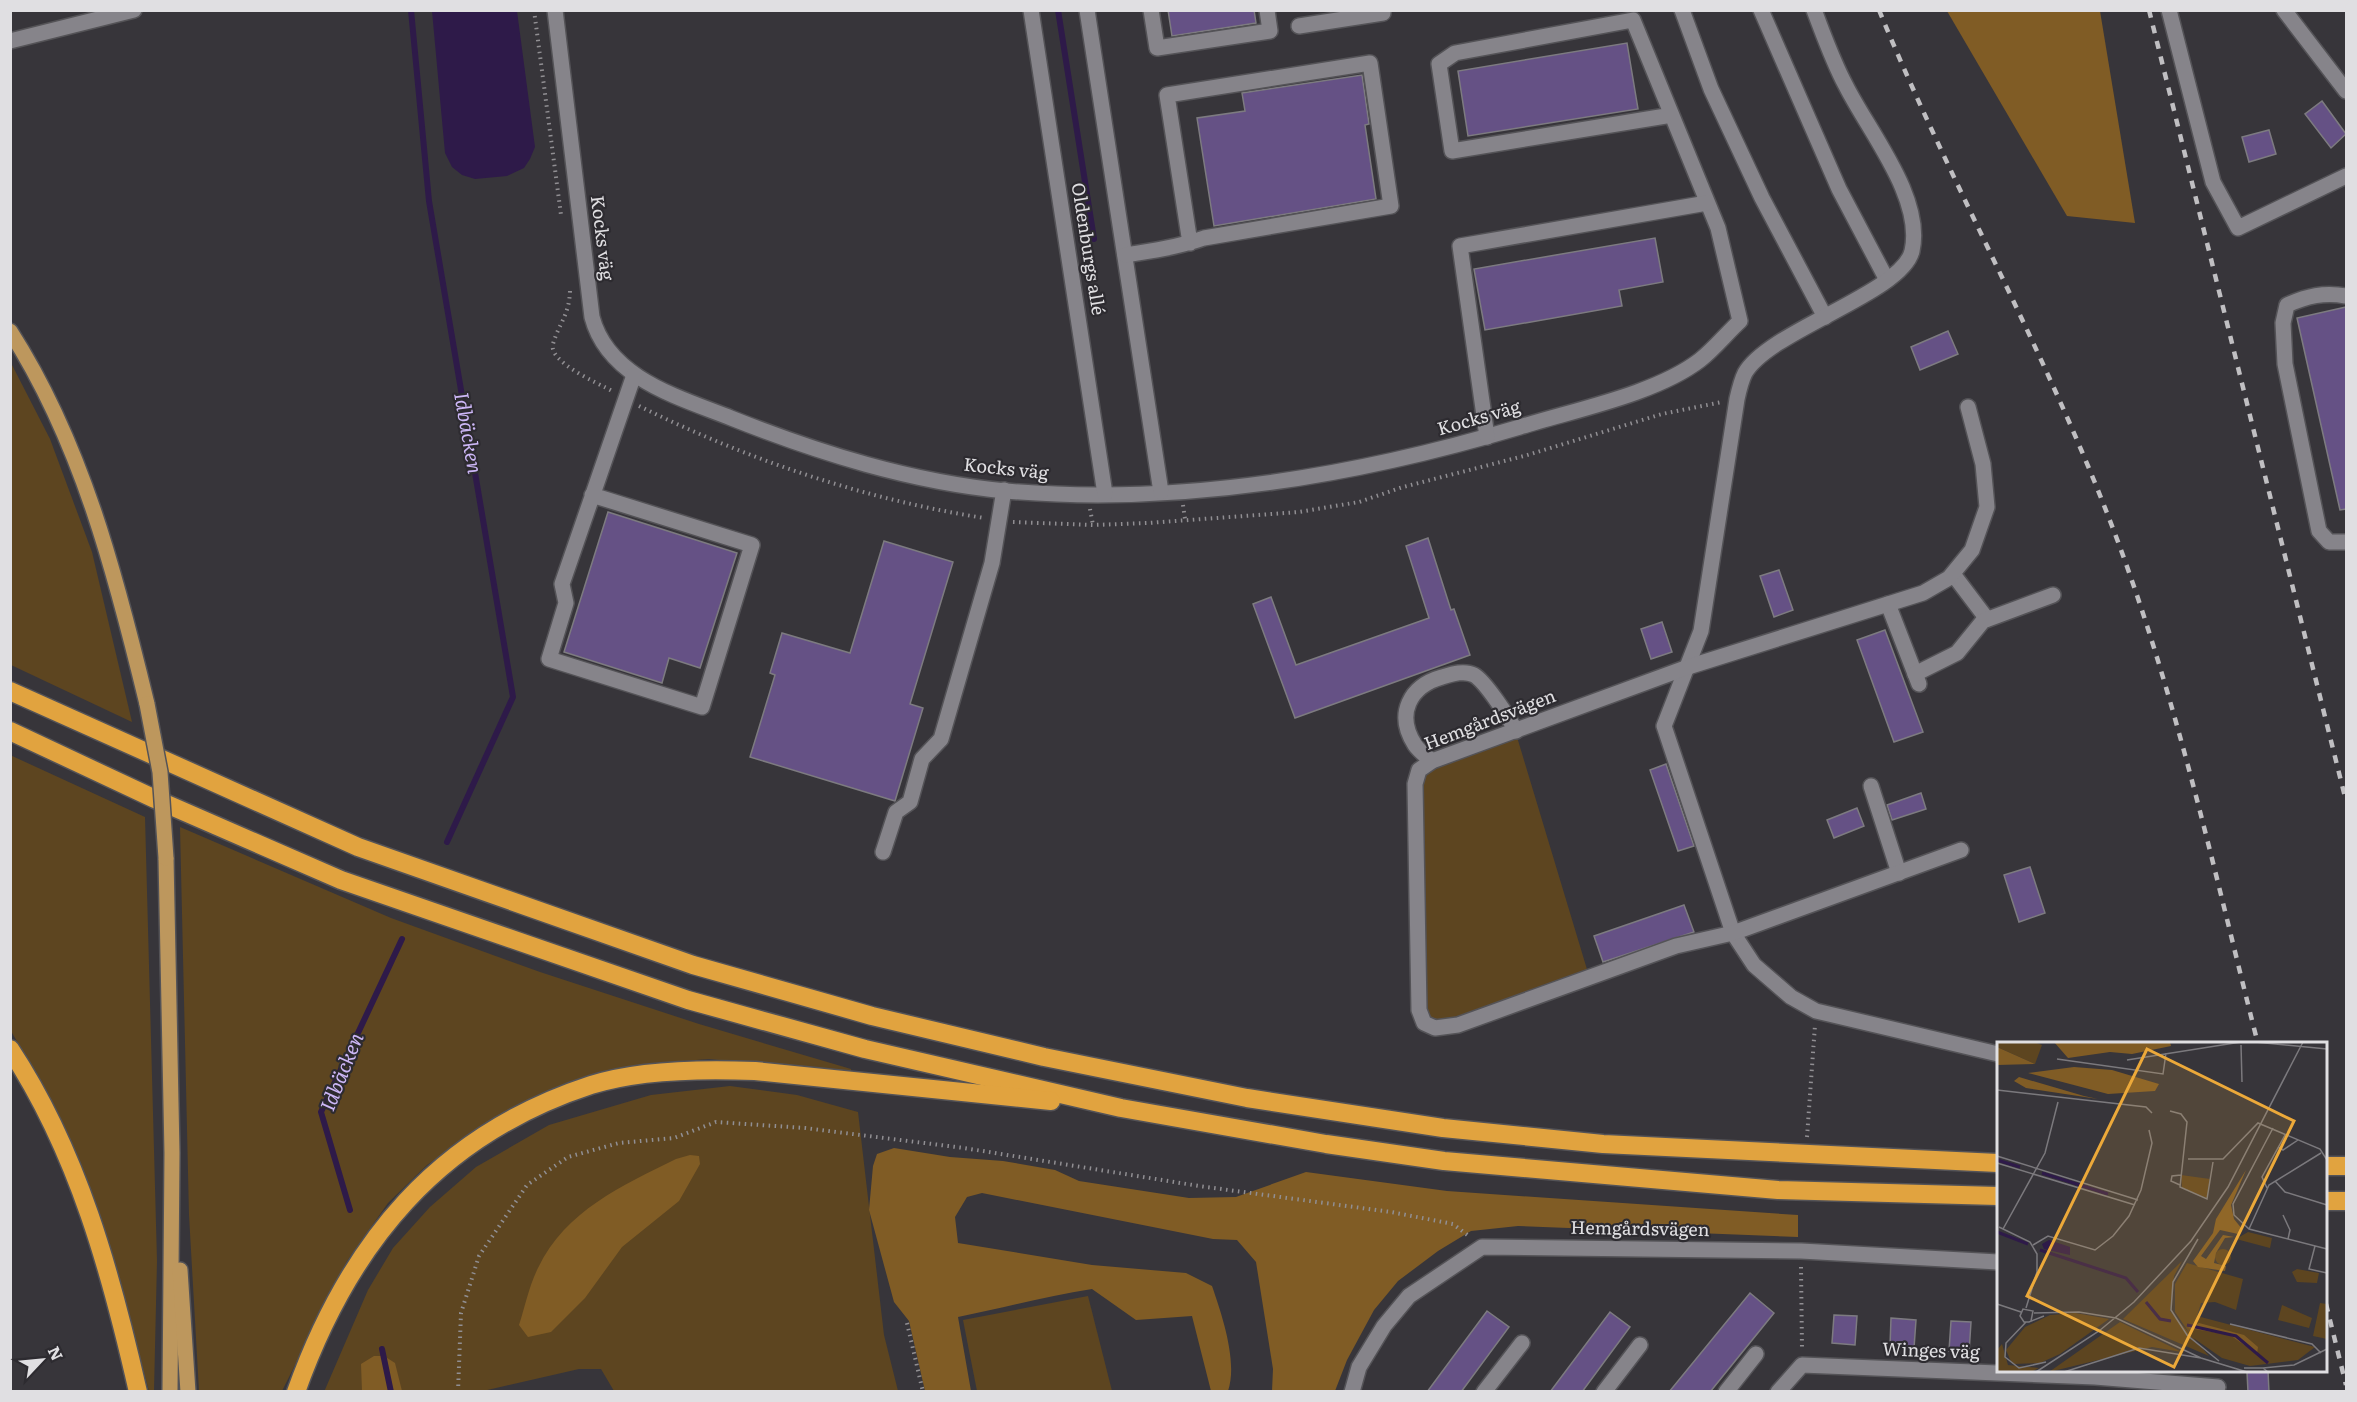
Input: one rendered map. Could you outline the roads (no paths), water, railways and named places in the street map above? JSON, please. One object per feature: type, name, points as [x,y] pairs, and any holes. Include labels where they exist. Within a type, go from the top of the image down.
[{"type":"highway","points":[[10,691],[358,848],[693,965],[872,1016],[1032,1054],[1247,1098],[1443,1128],[1603,1144],[1997,1163]]},
{"type":"highway","points":[[10,731],[154,800],[341,880],[688,1000],[865,1049],[1121,1108],[1326,1144],[1444,1161],[1778,1190],[1997,1196]]},
{"type":"highway","points":[[10,1049],[55,1129],[94,1226],[121,1316],[138,1392]]},
{"type":"highway","points":[[296,1392],[356,1264],[395,1210],[435,1170],[480,1139],[525,1112],[593,1084],[708,1069],[755,1071],[1121,1108]]},
{"type":"highway","points":[[2327,1166],[2346,1166]]},
{"type":"highway","points":[[2327,1201],[2346,1201]]},
{"type":"main road","points":[[10,331],[48,399],[100,531],[125,612],[147,704],[160,772],[166,858],[172,1153],[170,1392]]},
{"type":"main road","points":[[172,1153],[188,1392]]},
{"type":"street","points":[[10,41],[134,10]]},
{"type":"street","name":"Kocks väg","points":[[555,10],[592,317],[597,334],[608,353],[634,375],[732,418],[846,459],[901,472],[1004,490],[1105,494],[1161,492],[1252,484],[1330,473],[1486,437],[1649,387],[1699,361],[1740,321],[1718,228],[1707,203]]},
{"type":"street","name":"Oldenburgs allé","points":[[1031,10],[1105,494]]},
{"type":"street","name":"Oldenburgs allé","points":[[1087,10],[1161,492]]},
{"type":"street","points":[[1151,10],[1157,48],[1270,31],[1267,10]]},
{"type":"street","points":[[1299,26],[1383,13],[1383,10]]},
{"type":"street","points":[[1682,10],[1711,89],[1762,198],[1825,317]]},
{"type":"street","points":[[1761,10],[1834,179],[1891,278]]},
{"type":"street","points":[[1814,10],[1846,87],[1892,166],[1910,209],[1916,232],[1911,255],[1891,278]]},
{"type":"street","points":[[2169,10],[2213,182],[2238,228],[2346,176]]},
{"type":"street","points":[[2284,10],[2346,91]]},
{"type":"street","points":[[1486,437],[1460,246],[1707,203],[1672,115],[1633,20],[1455,53],[1439,64],[1452,151],[1672,115]]},
{"type":"street","points":[[1125,255],[1190,243],[1204,238],[1391,206],[1370,63],[1167,95],[1190,243]]},
{"type":"street","points":[[1914,267],[1891,278],[1765,352],[1745,373],[1737,399],[1701,631],[1664,726],[1733,933],[1754,965],[1791,997],[1816,1011],[1997,1054]]},
{"type":"street","points":[[2346,296],[2333,294],[2307,296],[2287,305],[2283,323],[2285,364],[2319,531],[2329,542],[2346,542]]},
{"type":"street","points":[[592,495],[752,545],[702,707],[549,659],[566,603],[562,584],[592,495],[634,375]]},
{"type":"street","name":"Hemgårdsvägen","points":[[1733,933],[1676,946],[1458,1026],[1435,1028],[1424,1023],[1418,1001],[1414,784],[1419,770],[1432,761],[1688,668],[1923,593],[1953,574],[1972,550],[1987,507],[1983,464],[1968,407]]},
{"type":"street","points":[[884,852],[896,812],[910,802],[921,759],[941,740],[992,563],[1004,490]]},
{"type":"street","points":[[1953,574],[1987,619]]},
{"type":"street","points":[[1887,604],[1917,679],[1957,654],[1987,619],[2053,595]]},
{"type":"street","points":[[1432,761],[1415,745],[1407,722],[1410,698],[1427,681],[1460,672],[1472,674],[1482,681],[1516,731]]},
{"type":"street","points":[[1871,786],[1899,873]]},
{"type":"street","points":[[1733,933],[1961,850]]},
{"type":"street","name":"Hemgårdsvägen","points":[[1352,1392],[1359,1367],[1384,1326],[1408,1296],[1482,1246],[1800,1251],[1997,1262]]},
{"type":"street","points":[[1484,1392],[1522,1343]]},
{"type":"street","points":[[1604,1392],[1640,1345]]},
{"type":"street","points":[[1726,1392],[1756,1354]]},
{"type":"street","name":"Winges väg","points":[[1778,1392],[1802,1365],[2094,1384],[2218,1389],[2219,1372]]},
{"type":"waterway","name":"Idbäcken","points":[[411,10],[429,201],[513,697],[447,842]]},
{"type":"waterway","points":[[1058,10],[1094,239]]},
{"type":"waterway","name":"Idbäcken","points":[[350,1210],[321,1112],[402,939]]},
{"type":"waterway","name":"Idbäcken","points":[[382,1349],[391,1392]]},
{"type":"railway","points":[[1879,10],[1936,140],[2028,332],[2086,460],[2112,526],[2135,589],[2175,718],[2258,1042]]},
{"type":"railway","points":[[2149,10],[2346,801]]},
{"type":"railway","points":[[2327,1308],[2346,1385]]}]
